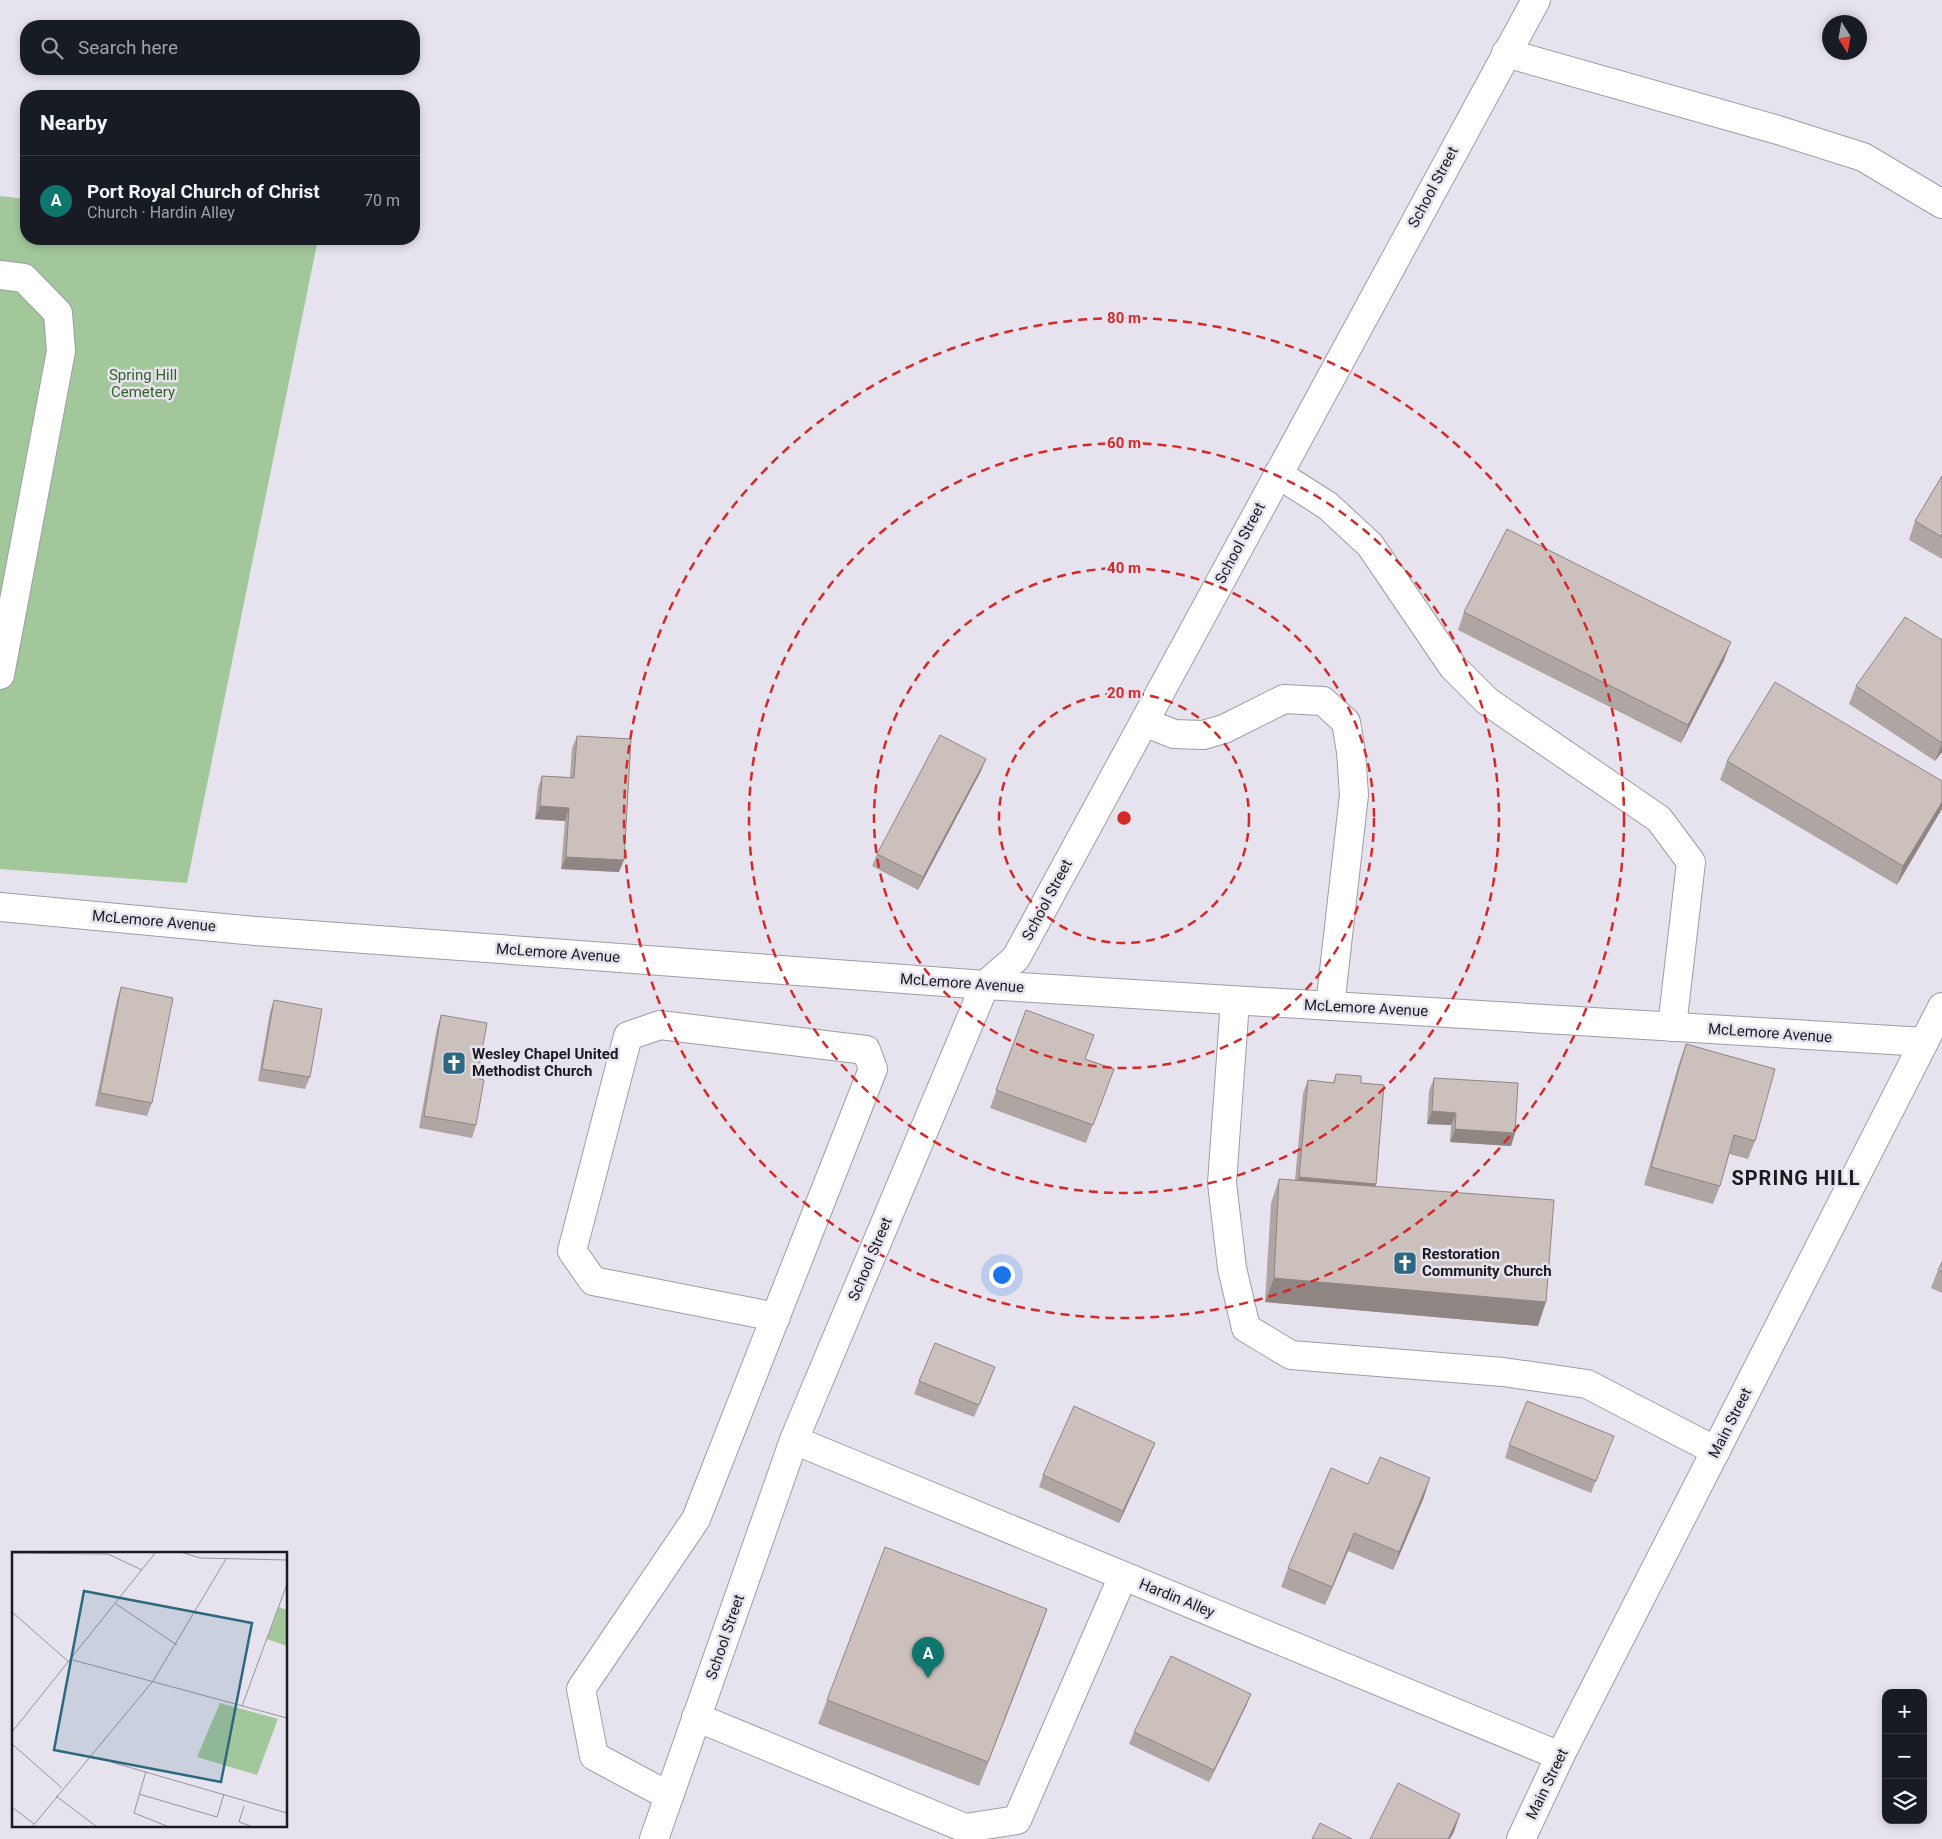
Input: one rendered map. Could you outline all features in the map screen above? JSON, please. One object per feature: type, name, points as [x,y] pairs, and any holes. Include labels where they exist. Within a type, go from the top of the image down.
[{"type":"street","name":"School Street","points":[[654,1839],[794,1440],[985,985],[1016,958],[1536,0]]},
{"type":"street","points":[[1506,53],[1778,130],[1863,157],[1942,204]]},
{"type":"street","points":[[0,275],[24,278],[58,313],[62,351],[0,675]]},
{"type":"street","points":[[1278,474],[1328,506],[1370,545],[1454,667],[1486,701],[1659,819],[1691,862],[1672,1027]]},
{"type":"street","points":[[1144,722],[1174,734],[1203,735],[1224,729],[1284,698],[1323,701],[1346,722],[1351,752],[1354,795],[1330,1006]]},
{"type":"street","name":"McLemore Avenue","points":[[0,907],[256,931],[985,985],[1924,1042]]},
{"type":"street","points":[[1235,1001],[1222,1183],[1232,1268],[1246,1328],[1291,1355],[1504,1372],[1587,1384],[1716,1451]]},
{"type":"street","name":"Main Street","points":[[1520,1839],[1560,1756],[1942,1007]]},
{"type":"street","points":[[669,1796],[594,1756],[581,1689],[696,1519],[776,1317],[873,1070],[866,1050],[660,1025],[628,1036],[572,1251],[593,1281],[776,1317]]},
{"type":"street","name":"Hardin Alley","points":[[794,1440],[1560,1756]]},
{"type":"street","points":[[696,1717],[965,1828],[1017,1820],[1123,1576]]},
{"type":"green space","name":"Spring Hill Cemetery","points":[[0,196],[20,198],[20,245],[317,245],[187,883],[0,869]]},
{"type":"building","points":[[1942,476],[1942,537],[1915,521]]},
{"type":"building","points":[[1507,529],[1731,642],[1688,725],[1464,612]]},
{"type":"building","points":[[1905,617],[1942,640],[1942,743],[1856,686]]},
{"type":"building","points":[[1775,682],[1942,781],[1942,802],[1903,866],[1727,761]]},
{"type":"building","points":[[940,735],[986,759],[923,877],[877,854]]},
{"type":"building","points":[[577,736],[631,739],[624,860],[566,857],[569,808],[540,806],[542,776],[574,778]]},
{"type":"building","points":[[121,987],[173,998],[152,1103],[100,1093]]},
{"type":"building","points":[[274,1000],[322,1009],[310,1077],[262,1069]]},
{"type":"building","points":[[1026,1010],[1094,1035],[1085,1059],[1114,1069],[1093,1125],[996,1090]]},
{"type":"building","name":"Wesley Chapel United Methodist Church","points":[[441,1015],[487,1023],[477,1078],[484,1080],[476,1125],[424,1116]]},
{"type":"building","points":[[1686,1044],[1775,1069],[1755,1141],[1734,1135],[1720,1186],[1651,1167]]},
{"type":"building","points":[[1336,1074],[1361,1076],[1361,1083],[1384,1085],[1376,1184],[1299,1177],[1308,1080],[1334,1083]]},
{"type":"building","points":[[1434,1078],[1518,1083],[1515,1133],[1455,1129],[1456,1113],[1432,1111]]},
{"type":"building","name":"Restoration Community Church","points":[[1279,1179],[1554,1200],[1546,1302],[1274,1278]]},
{"type":"building","points":[[1942,1262],[1942,1272],[1938,1270]]},
{"type":"building","points":[[935,1343],[995,1367],[979,1405],[919,1381]]},
{"type":"building","points":[[1527,1401],[1614,1436],[1596,1481],[1509,1445]]},
{"type":"building","points":[[1074,1406],[1155,1443],[1123,1511],[1043,1475]]},
{"type":"building","points":[[1380,1457],[1430,1478],[1399,1552],[1354,1533],[1332,1587],[1288,1568],[1331,1468],[1368,1484]]},
{"type":"building","points":[[885,1547],[1047,1609],[988,1762],[827,1700]]},
{"type":"building","points":[[1171,1656],[1251,1694],[1214,1770],[1134,1732]]},
{"type":"building","points":[[1398,1783],[1460,1814],[1448,1839],[1370,1839]]},
{"type":"building","points":[[1320,1823],[1352,1839],[1312,1839]]},
{"type":"place","name":"Wesley Chapel United Methodist Church","points":[[454,1063]]},
{"type":"place","name":"Restoration Community Church","points":[[1405,1263]]},
{"type":"place","name":"Port Royal Church of Christ","points":[[928,1678]]},
{"type":"district","name":"SPRING HILL","points":[[1796,1178]]}]
